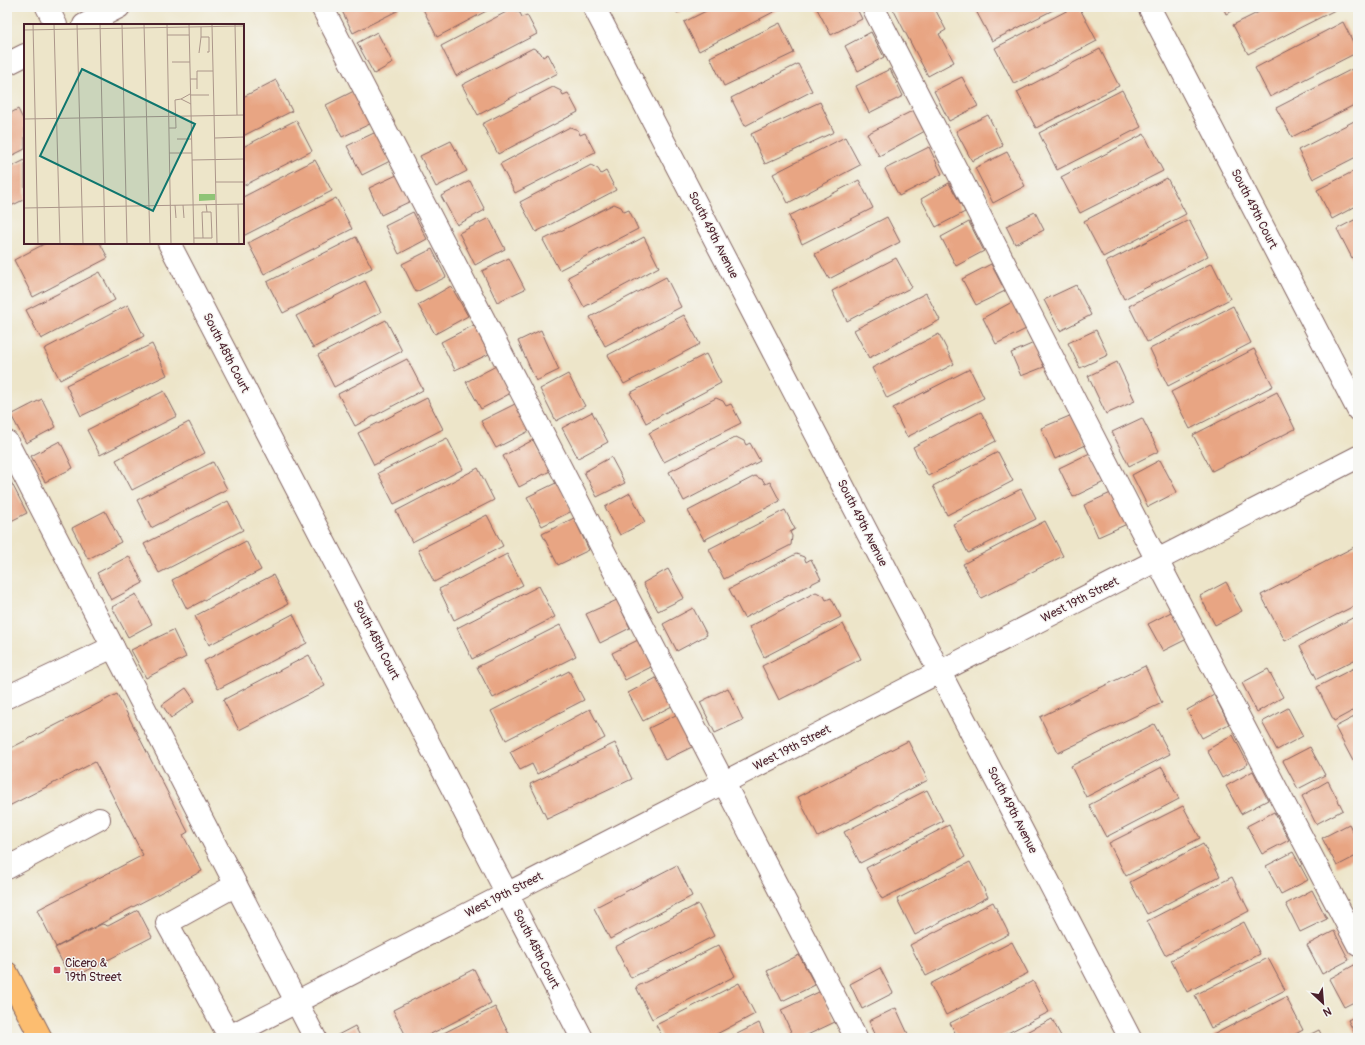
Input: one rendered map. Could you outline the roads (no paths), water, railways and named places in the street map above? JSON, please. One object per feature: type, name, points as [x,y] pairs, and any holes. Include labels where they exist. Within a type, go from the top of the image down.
[{"type":"main road","points":[[7,973],[41,1038]]},
{"type":"street","points":[[47,7],[56,24]]},
{"type":"street","points":[[86,24],[119,7]]},
{"type":"street","points":[[322,7],[856,1038]]},
{"type":"street","name":"South 49th Avenue","points":[[594,7],[1130,1038]]},
{"type":"street","points":[[873,7],[1157,560],[1358,945]]},
{"type":"street","name":"South 49th Court","points":[[1150,7],[1358,410]]},
{"type":"street","points":[[7,64],[24,56]]},
{"type":"street","name":"South 48th Court","points":[[170,244],[582,1038]]},
{"type":"street","points":[[7,442],[315,1038]]},
{"type":"street","name":"West 19th Street","points":[[229,1037],[1358,457]]},
{"type":"street","points":[[7,697],[113,646]]},
{"type":"street","points":[[7,868],[99,819]]},
{"type":"street","points":[[229,1037],[167,923],[236,885]]},
{"type":"place","name":"Cicero & 19th Street","points":[[57,970]]}]
